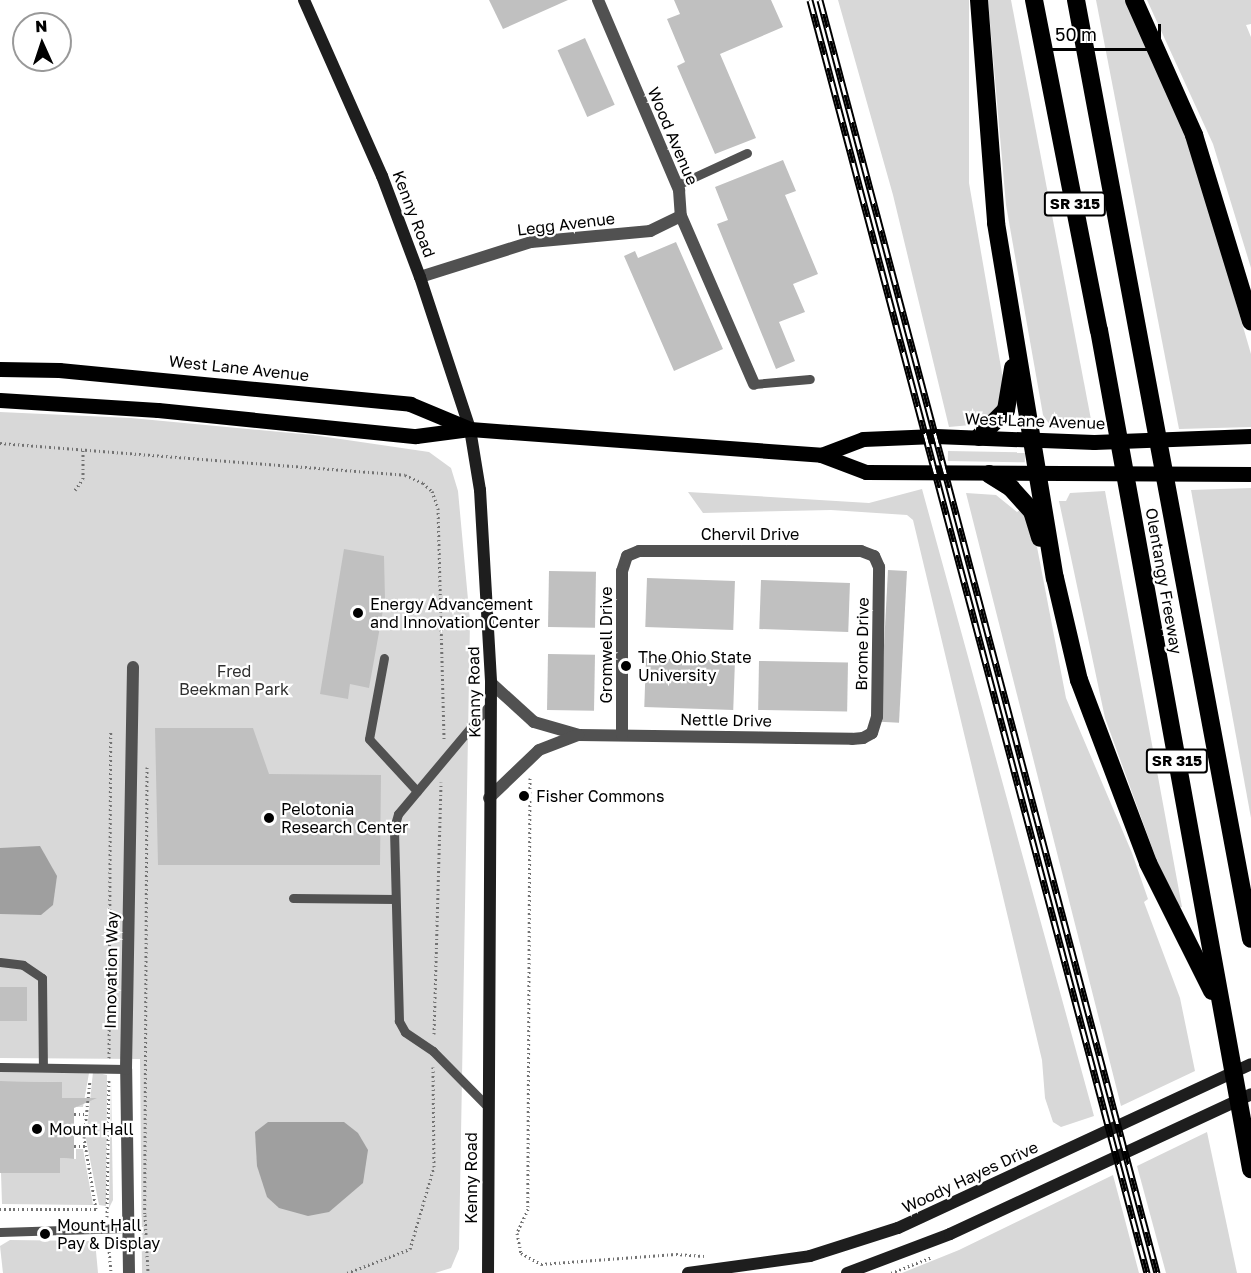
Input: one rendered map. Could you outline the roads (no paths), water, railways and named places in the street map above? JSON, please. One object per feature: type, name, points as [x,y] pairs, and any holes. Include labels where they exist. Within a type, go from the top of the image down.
[{"type":"highway","points":[[979,0],[989,155],[1013,327],[1034,439],[1055,578],[1079,680],[1121,796],[1222,1014]]},
{"type":"highway","name":"Olentangy Freeway","points":[[1034,0],[1113,408],[1250,1164]]},
{"type":"highway","name":"Olentangy Freeway","points":[[1076,0],[1174,507],[1251,939]]},
{"type":"highway","points":[[1134,0],[1194,135],[1251,321]]},
{"type":"highway","points":[[979,437],[997,422],[1011,397],[1013,327]]},
{"type":"highway","points":[[989,474],[1011,488],[1032,511],[1055,578]]},
{"type":"main road","name":"West Lane Avenue","points":[[0,369],[70,371],[410,404],[470,429]]},
{"type":"main road","name":"West Lane Avenue","points":[[0,400],[158,410],[416,436],[470,429],[821,455],[866,472],[1251,474]]},
{"type":"main road","name":"West Lane Avenue","points":[[821,455],[862,439],[1251,436]]},
{"type":"street","name":"Kenny Road","points":[[304,0],[382,176],[420,277],[470,429],[486,560],[491,683],[487,1106],[488,1273]]},
{"type":"street","name":"Wood Avenue","points":[[597,0],[677,185],[681,216],[754,384]]},
{"type":"street","name":"Legg Avenue","points":[[420,277],[531,242],[650,231],[681,216]]},
{"type":"street","name":"Chervil Drive","points":[[627,556],[639,551],[861,551],[874,556]]},
{"type":"street","name":"Gromwell Drive","points":[[622,735],[622,571],[627,556]]},
{"type":"street","name":"Brome Drive","points":[[872,733],[877,717],[879,567],[874,556]]},
{"type":"street","name":"Innovation Way","points":[[129,1273],[126,1228],[126,1069],[133,667]]},
{"type":"street","name":"Nettle Drive","points":[[491,683],[534,722],[579,735],[852,739],[872,733]]},
{"type":"street","name":"Nettle Drive","points":[[489,798],[539,750],[579,735]]},
{"type":"street","name":"Woody Hayes Drive","points":[[688,1273],[736,1270],[810,1256],[898,1228],[1251,1064]]},
{"type":"street","points":[[847,1273],[950,1234],[1251,1094]]},
{"type":"lane","points":[[677,185],[747,153]]},
{"type":"lane","points":[[754,384],[810,379]]},
{"type":"lane","points":[[384,658],[369,739],[417,791]]},
{"type":"lane","points":[[487,1106],[433,1051],[405,1032],[399,1021],[394,828],[398,813],[491,703]]},
{"type":"lane","points":[[293,898],[395,899]]},
{"type":"lane","points":[[0,962],[23,965],[42,978],[43,1068]]},
{"type":"lane","points":[[0,1067],[126,1069]]},
{"type":"lane","points":[[0,1232],[126,1228]]},
{"type":"railway","points":[[810,0],[1147,1273]]},
{"type":"railway","points":[[820,0],[1157,1273]]},
{"type":"place","name":"Energy Advancement and Innovation Center","points":[[358,613]]},
{"type":"place","name":"The Ohio State University","points":[[626,666]]},
{"type":"place","name":"Fisher Commons","points":[[524,796]]},
{"type":"place","name":"Pelotonia Research Center","points":[[269,818]]},
{"type":"place","name":"Mount Hall","points":[[37,1129]]},
{"type":"place","name":"Mount Hall Pay & Display","points":[[45,1234]]},
{"type":"park label","name":"Fred Beekman Park","points":[[234,680]]}]
